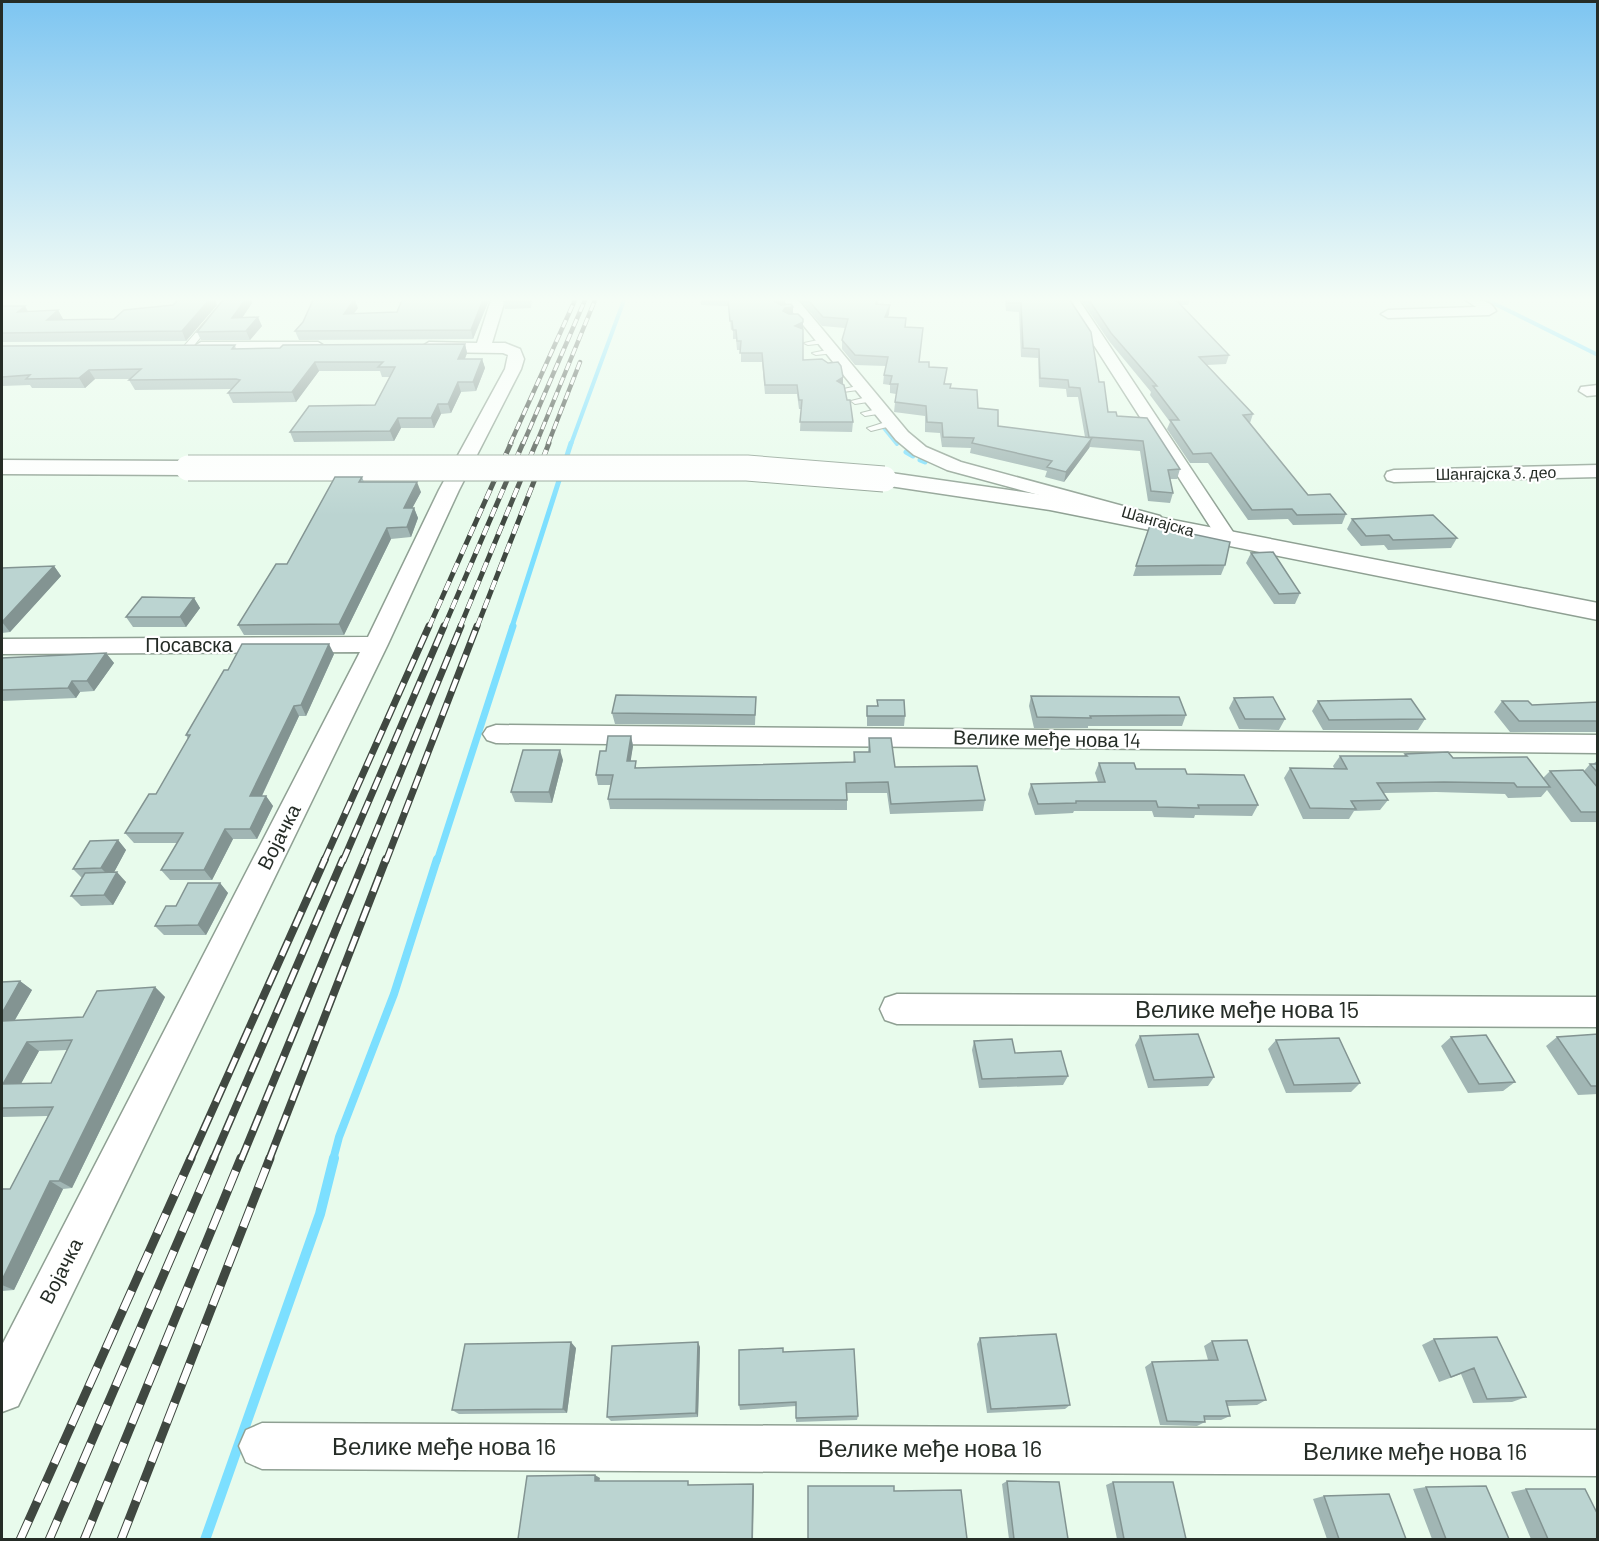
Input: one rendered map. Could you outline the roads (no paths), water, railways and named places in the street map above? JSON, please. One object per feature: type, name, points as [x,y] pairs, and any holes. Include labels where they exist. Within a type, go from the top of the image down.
[{"type":"main road","points":[[2,467],[679,467],[770,470],[884,479],[973,490],[1174,527]]},
{"type":"main road","name":"Шангајска","points":[[1174,527],[1598,612]]},
{"type":"street","name":"Војачка","points":[[2,1390],[376,644],[449,490],[462,456],[509,372]]},
{"type":"street","name":"Шангајска","points":[[843,372],[871,406],[913,446],[941,461],[1125,511],[1174,527]]},
{"type":"street","points":[[1119,372],[1227,538]]},
{"type":"street","name":"Шангајска 3. део","points":[[1394,476],[1598,471]]},
{"type":"street","name":"Посавска","points":[[2,646],[376,644]]},
{"type":"street","name":"Велике међе нова 14","points":[[496,734],[1598,744]]},
{"type":"street","name":"Велике међе нова 15","points":[[897,1009],[1598,1012]]},
{"type":"street","name":"Велике међе нова 16","points":[[261,1446],[1598,1453]]},
{"type":"lane","points":[[843,390],[871,406],[871,428]]},
{"type":"waterway","points":[[571,444],[598,372]]},
{"type":"waterway","points":[[884,428],[897,444]]},
{"type":"waterway","points":[[512,627],[571,443]]},
{"type":"waterway","points":[[906,452],[913,456]]},
{"type":"waterway","points":[[920,460],[925,462]]},
{"type":"waterway","points":[[437,861],[513,626]]},
{"type":"waterway","points":[[333,1160],[339,1137],[394,994],[437,859]]},
{"type":"waterway","points":[[205,1540],[320,1214],[334,1158]]},
{"type":"railway","points":[[510,444],[543,372]]},
{"type":"railway","points":[[523,444],[554,372]]},
{"type":"railway","points":[[536,444],[566,372]]},
{"type":"railway","points":[[548,444],[576,372]]},
{"type":"railway","points":[[429,627],[511,443]]},
{"type":"railway","points":[[444,627],[523,443]]},
{"type":"railway","points":[[460,627],[536,443]]},
{"type":"railway","points":[[477,627],[549,443]]},
{"type":"railway","points":[[324,861],[429,626]]},
{"type":"railway","points":[[343,861],[444,626]]},
{"type":"railway","points":[[364,861],[461,626]]},
{"type":"railway","points":[[386,861],[477,626]]},
{"type":"railway","points":[[190,1160],[325,859]]},
{"type":"railway","points":[[213,1160],[343,859]]},
{"type":"railway","points":[[241,1160],[365,859]]},
{"type":"railway","points":[[269,1160],[386,859]]},
{"type":"railway","points":[[20,1540],[191,1158]]},
{"type":"railway","points":[[49,1540],[214,1158]]},
{"type":"railway","points":[[84,1540],[241,1158]]},
{"type":"railway","points":[[121,1540],[270,1158]]}]
